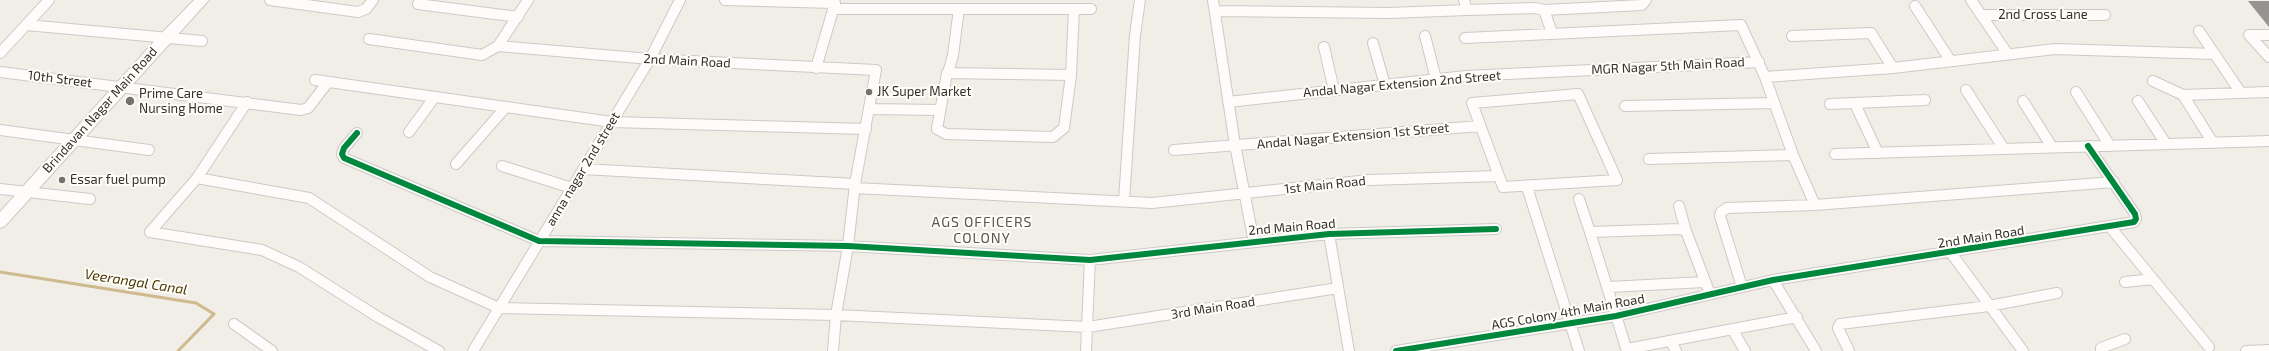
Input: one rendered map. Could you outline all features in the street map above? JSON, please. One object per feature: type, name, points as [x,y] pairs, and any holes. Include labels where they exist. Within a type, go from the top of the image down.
[{"type":"street","points":[[0,53],[49,0]]},
{"type":"street","name":"Brindavan Nagar Main Road","points":[[0,222],[76,139],[121,86],[202,0]]},
{"type":"street","points":[[270,0],[358,12],[366,9],[373,0]]},
{"type":"street","points":[[369,39],[472,55],[486,54],[498,46],[528,0]]},
{"type":"street","name":"anna nagar 2nd street","points":[[473,351],[650,59],[680,0]]},
{"type":"street","points":[[725,0],[959,9],[1091,9]]},
{"type":"street","points":[[1124,201],[1135,35],[1140,0]]},
{"type":"street","points":[[1213,0],[1235,145],[1246,194],[1254,242]]},
{"type":"street","points":[[1464,0],[1467,10]]},
{"type":"street","points":[[1214,11],[1389,13],[1535,8],[1544,10],[1642,5],[1646,0]]},
{"type":"street","points":[[1971,0],[2007,53]]},
{"type":"street","points":[[418,4],[518,17]]},
{"type":"street","points":[[816,68],[835,4]]},
{"type":"street","points":[[1915,6],[1950,60]]},
{"type":"street","points":[[959,9],[953,55],[939,110],[937,129],[946,134],[1053,137],[1060,133],[1064,128],[1071,75],[1074,9]]},
{"type":"street","points":[[1544,10],[1552,33]]},
{"type":"street","name":"2nd Cross Lane","points":[[1981,15],[2105,15]]},
{"type":"street","points":[[26,25],[202,41]]},
{"type":"street","points":[[1465,38],[1552,33],[1742,26],[1759,62],[1793,155],[1815,205]]},
{"type":"street","points":[[2199,31],[2241,93]]},
{"type":"street","points":[[1792,36],[1865,32],[1871,33],[1893,68]]},
{"type":"street","points":[[2269,35],[2249,36],[2269,57]]},
{"type":"street","points":[[1425,36],[1436,79]]},
{"type":"street","points":[[1373,43],[1385,85]]},
{"type":"street","name":"2nd Main Road","points":[[498,46],[650,59],[876,70],[869,109]]},
{"type":"street","points":[[1324,47],[1334,90]]},
{"type":"street","points":[[1765,77],[1893,68],[2055,48],[2215,54]]},
{"type":"street","name":"MGR Nagar 5th Main Road","points":[[1576,71],[1759,62]]},
{"type":"street","name":"Andal Nagar Extension 2nd Street","points":[[1228,102],[1436,79],[1576,71]]},
{"type":"street","name":"10th Street","points":[[0,72],[121,86],[301,110],[308,108],[328,82]]},
{"type":"street","points":[[948,74],[1071,75]]},
{"type":"street","points":[[315,80],[612,122],[866,129]]},
{"type":"street","points":[[2153,81],[2183,95],[2269,92]]},
{"type":"street","points":[[1966,90],[2004,149]]},
{"type":"street","points":[[2076,92],[2110,146]]},
{"type":"street","points":[[1578,94],[1581,96],[1617,180],[1527,187],[1503,187],[1498,176],[1476,126],[1472,103],[1477,101],[1578,94]]},
{"type":"street","points":[[2183,95],[2213,143]]},
{"type":"street","points":[[409,132],[434,98]]},
{"type":"street","points":[[1830,104],[1925,100]]},
{"type":"street","points":[[2023,101],[2052,147]]},
{"type":"street","points":[[2138,101],[2166,144]]},
{"type":"street","points":[[247,102],[197,178],[150,232],[262,250],[299,267],[378,317],[439,351]]},
{"type":"street","points":[[1625,106],[1774,103]]},
{"type":"street","points":[[1855,104],[1878,153]]},
{"type":"street","points":[[456,164],[505,108]]},
{"type":"street","points":[[834,351],[836,315],[848,246],[855,186],[869,109],[939,110]]},
{"type":"street","name":"Andal Nagar Extension 1st Street","points":[[1174,150],[1476,126]]},
{"type":"street","points":[[0,130],[149,150]]},
{"type":"street","points":[[357,133],[344,148],[342,154],[344,158],[540,241]]},
{"type":"street","points":[[1835,154],[2269,141]]},
{"type":"street","name":"2nd Main Road","points":[[1742,286],[2130,224],[2136,219],[2114,182],[2088,146]]},
{"type":"street","points":[[1649,158],[1793,155]]},
{"type":"street","points":[[502,166],[572,188]]},
{"type":"street","name":"1st Main Road","points":[[583,169],[1152,203],[1369,180],[1498,176]]},
{"type":"street","points":[[197,178],[309,198],[430,277],[499,308]]},
{"type":"street","points":[[1742,286],[1720,216],[1721,212],[1727,208],[1815,205],[2114,182]]},
{"type":"street","points":[[1527,187],[1579,351]]},
{"type":"street","points":[[0,189],[90,199]]},
{"type":"street","points":[[1579,199],[1609,288],[1627,350],[1673,347],[1732,329],[1797,317]]},
{"type":"street","points":[[1679,206],[1686,231],[1704,282],[1710,294]]},
{"type":"street","points":[[2110,227],[2210,347]]},
{"type":"street","name":"2nd Main Road","points":[[540,241],[848,246],[1090,260],[1329,234],[1496,229]]},
{"type":"street","points":[[1590,232],[1680,229],[1686,231]]},
{"type":"street","points":[[1329,234],[1349,351]]},
{"type":"street","points":[[1951,252],[2023,351]]},
{"type":"street","points":[[1086,351],[1090,260]]},
{"type":"street","points":[[2125,282],[2153,279]]},
{"type":"street","points":[[1773,280],[1797,317],[1816,351]]},
{"type":"street","points":[[1609,288],[1704,282]]},
{"type":"street","name":"AGS Colony 4th Main Road","points":[[1396,351],[1446,348],[1570,323],[1616,316],[1742,286]]},
{"type":"street","name":"3rd Main Road","points":[[499,308],[836,315],[1088,327],[1338,288]]},
{"type":"street","points":[[1849,351],[1838,328],[1840,324],[1990,306],[2057,293]]},
{"type":"street","points":[[234,324],[272,351]]},
{"type":"street","points":[[1732,329],[1745,351]]},
{"type":"street","points":[[2102,351],[2101,348],[2125,339]]},
{"type":"street","points":[[2246,351],[2269,350]]},
{"type":"building","points":[[2248,1],[2269,1],[2269,27]]},
{"type":"waterway","name":"Veerangal Canal","points":[[0,272],[196,303],[214,314],[178,351]]},
{"type":"cycle path","points":[[357,133],[344,148],[342,154],[344,158],[539,241],[848,246],[1090,260],[1329,234],[1496,229]]},
{"type":"cycle path","points":[[1396,351],[1616,316],[1773,280],[2134,222],[2136,219],[2135,214],[2088,146]]},
{"type":"place","name":"JK Super Market","points":[[869,92]]},
{"type":"place","name":"Prime Care Nursing Home","points":[[130,101]]},
{"type":"place","name":"Essar fuel pump","points":[[62,180]]},
{"type":"district","name":"AGS OFFICERS COLONY","points":[[982,230]]}]
